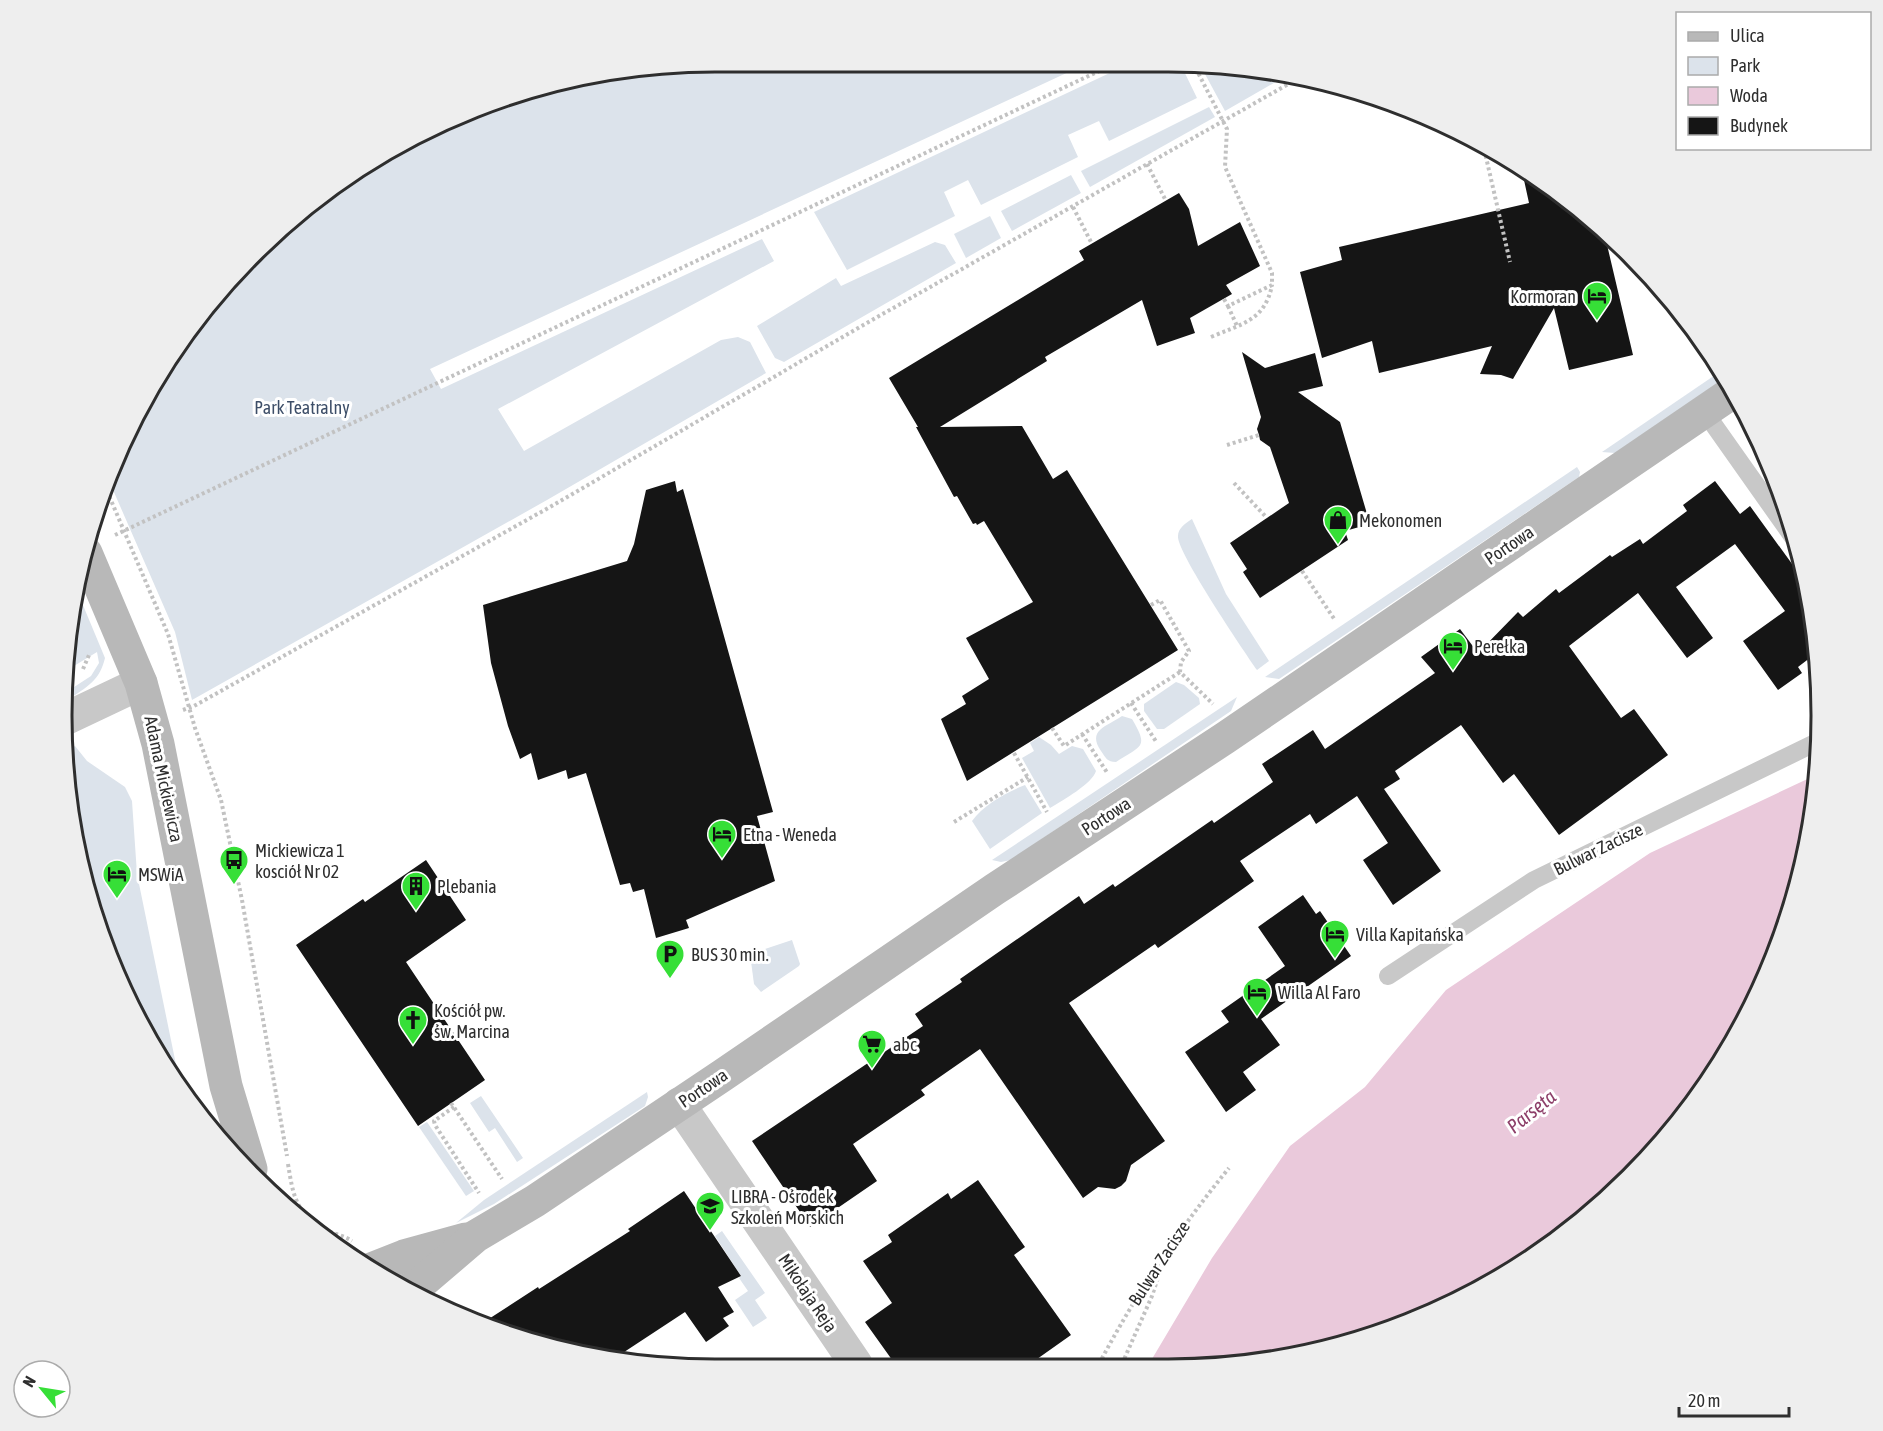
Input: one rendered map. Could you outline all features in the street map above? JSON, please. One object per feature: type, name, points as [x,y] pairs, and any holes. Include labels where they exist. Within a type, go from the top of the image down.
[{"type":"street","name":"Portowa","points":[[417,1285],[476,1236],[535,1201],[995,890],[1225,738],[1726,396]]},
{"type":"street","name":"Adama Mickiewicza","points":[[99,544],[158,744],[226,1086],[247,1157]]},
{"type":"street","points":[[72,716],[141,683]]},
{"type":"street","name":"Adama Mickiewicza","points":[[225,1132],[226,1086]]},
{"type":"street","name":"Mikołaja Reja","points":[[679,1104],[853,1359]]},
{"type":"street","name":"Portowa","points":[[370,1258],[404,1256],[476,1236]]},
{"type":"lane","points":[[1704,411],[1780,521]]},
{"type":"lane","name":"Bulwar Zacisze","points":[[1388,976],[1533,880],[1810,745]]},
{"type":"path","points":[[99,544],[124,530],[1097,72]]},
{"type":"path","points":[[1198,73],[1227,129],[1225,167],[1272,273],[1269,299],[1255,318],[1211,338]]},
{"type":"path","points":[[178,712],[189,708],[550,507],[825,347],[1289,83]]},
{"type":"path","points":[[1487,157],[1510,262]]},
{"type":"path","points":[[1147,164],[1166,201]]},
{"type":"path","points":[[1073,207],[1092,244]]},
{"type":"path","points":[[1228,306],[1272,285]]},
{"type":"path","points":[[1224,299],[1237,326]]},
{"type":"path","points":[[1227,446],[1259,435]]},
{"type":"path","points":[[1233,483],[1267,518]]},
{"type":"path","points":[[110,498],[168,634],[189,708],[221,800],[231,841],[298,1205]]},
{"type":"path","points":[[1302,571],[1336,621]]},
{"type":"path","points":[[1150,605],[1160,600],[1189,651],[1181,662],[1180,672]]},
{"type":"path","points":[[76,673],[85,668],[89,656],[85,646]]},
{"type":"path","points":[[1053,728],[1064,746],[1180,672]]},
{"type":"path","points":[[1180,672],[1214,704]]},
{"type":"path","points":[[1131,704],[1157,743]]},
{"type":"path","points":[[1082,734],[1110,775]]},
{"type":"path","points":[[1014,753],[1049,815]]},
{"type":"path","points":[[954,822],[1028,777]]},
{"type":"path","points":[[480,1194],[435,1125],[434,1121],[453,1105],[502,1179]]},
{"type":"path","name":"Bulwar Zacisze","points":[[1102,1359],[1128,1311],[1166,1252],[1194,1210],[1229,1168]]},
{"type":"path","points":[[333,1233],[351,1239],[358,1251]]},
{"type":"path","points":[[1124,1359],[1152,1296],[1166,1252]]},
{"type":"green space","name":"Park Teatralny","points":[[1069,72],[430,369],[441,389],[762,239],[774,261],[498,409],[524,451],[721,340],[738,337],[750,342],[766,373],[547,500],[192,700],[175,632],[113,490],[121,469],[138,431],[180,358],[232,291],[260,260],[291,232],[358,180],[431,138],[469,121],[509,106],[590,84],[673,73]]},
{"type":"green space","points":[[1112,72],[1185,72],[1197,98],[1109,141],[1099,121],[1068,135],[1078,157],[981,205],[968,180],[944,192],[955,216],[847,270],[814,212]]},
{"type":"green space","points":[[1204,73],[1276,82],[1225,111]]},
{"type":"green space","points":[[1209,107],[1215,117],[1090,187],[1081,171]]},
{"type":"green space","points":[[1071,175],[1081,193],[1012,231],[1001,211]]},
{"type":"green space","points":[[990,216],[1001,238],[966,258],[954,234]]},
{"type":"green space","points":[[935,242],[945,245],[956,263],[784,362],[775,358],[757,326],[836,278],[841,286]]},
{"type":"green space","points":[[1714,376],[1718,383],[1615,453],[1602,452]]},
{"type":"green space","points":[[1577,467],[1580,472],[1579,477],[1279,679],[1265,677]]},
{"type":"green space","points":[[1192,519],[1226,594],[1269,661],[1257,670],[1212,602],[1180,545],[1179,531]]},
{"type":"green space","points":[[82,603],[105,658],[93,681],[72,697],[73,688],[91,676],[99,663],[97,652],[74,666]]},
{"type":"green space","points":[[1176,682],[1184,685],[1199,698],[1200,704],[1164,729],[1157,729],[1144,711],[1144,704]]},
{"type":"green space","points":[[1237,697],[1231,711],[1011,860],[1001,862],[992,860]]},
{"type":"green space","points":[[1122,716],[1132,719],[1141,741],[1137,749],[1113,762],[1104,756],[1096,738],[1100,730]]},
{"type":"green space","points":[[1039,737],[1059,754],[1072,746],[1083,749],[1096,771],[1083,786],[1050,808],[1022,758],[1034,751],[1030,743]]},
{"type":"green space","name":"MSWiA","points":[[75,746],[87,761],[125,787],[132,801],[137,874],[177,1067],[138,1000],[106,922],[84,841],[73,747]]},
{"type":"green space","points":[[1025,785],[1042,813],[990,849],[972,821],[996,800]]},
{"type":"green space","points":[[792,940],[799,966],[761,992],[754,984],[750,954]]},
{"type":"green space","points":[[647,1092],[645,1106],[494,1204],[456,1223],[484,1200]]},
{"type":"green space","points":[[481,1096],[523,1158],[517,1162],[495,1128],[489,1132],[470,1103]]},
{"type":"green space","points":[[427,1122],[474,1191],[466,1196],[419,1127]]},
{"type":"green space","points":[[722,1231],[765,1293],[755,1300],[767,1318],[753,1327],[735,1300],[748,1291],[715,1236]]},
{"type":"water","name":"Parsęta","points":[[1807,779],[1799,841],[1789,882],[1777,922],[1745,1000],[1703,1073],[1678,1107],[1623,1171],[1559,1226],[1525,1251],[1452,1293],[1414,1310],[1374,1325],[1293,1347],[1210,1358],[1152,1359],[1212,1258],[1290,1146],[1365,1087],[1446,990],[1650,853]]},
{"type":"building","points":[[1524,179],[1559,205],[1607,246],[1633,355],[1569,370],[1554,308],[1513,379],[1501,375],[1480,374],[1492,346],[1379,373],[1372,341],[1322,358],[1300,272],[1342,260],[1339,247],[1529,203]]},
{"type":"building","points":[[1179,193],[1189,209],[1198,246],[1240,222],[1260,266],[1226,285],[1232,294],[1190,318],[1195,333],[1157,346],[1142,300],[1045,357],[1047,361],[940,427],[1022,426],[1053,479],[1067,470],[1178,650],[967,781],[941,719],[966,704],[962,696],[989,679],[966,638],[1033,602],[984,521],[977,525],[973,524],[957,496],[954,497],[916,427],[918,427],[889,378],[1084,260],[1079,251]]},
{"type":"building","points":[[1242,352],[1265,368],[1315,353],[1323,386],[1298,392],[1340,422],[1370,524],[1345,531],[1348,540],[1260,598],[1243,572],[1247,569],[1230,543],[1289,503],[1270,447],[1260,440],[1257,429],[1261,417]]},
{"type":"building","points":[[675,481],[677,492],[683,489],[773,812],[757,816],[775,881],[686,920],[689,928],[656,938],[644,889],[633,892],[630,883],[620,885],[586,773],[568,779],[566,770],[538,780],[531,753],[520,759],[508,726],[491,663],[483,605],[627,561],[634,544],[646,490]]},
{"type":"building","points":[[1715,481],[1740,514],[1750,506],[1793,565],[1799,590],[1808,659],[1798,667],[1802,673],[1778,690],[1743,641],[1785,611],[1735,544],[1676,587],[1713,638],[1687,658],[1638,593],[1569,646],[1621,718],[1634,709],[1668,755],[1559,835],[1514,774],[1503,783],[1461,725],[1395,771],[1400,779],[1384,789],[1441,871],[1393,905],[1363,860],[1388,843],[1357,796],[1316,824],[1310,814],[1240,861],[1254,881],[1158,948],[1155,944],[1069,1003],[1165,1141],[1131,1165],[1126,1181],[1121,1186],[1115,1189],[1098,1187],[1083,1198],[980,1049],[921,1090],[925,1095],[853,1144],[877,1181],[810,1227],[752,1141],[923,1026],[915,1014],[962,982],[960,979],[1079,896],[1084,904],[1113,884],[1115,887],[1212,820],[1214,823],[1273,782],[1262,764],[1313,730],[1325,749],[1435,673],[1421,657],[1460,629],[1478,653],[1518,612],[1523,617],[1556,589],[1559,593],[1610,555],[1612,557],[1640,539],[1643,544],[1687,511],[1683,505]]},
{"type":"building","name":"Kościół pw. św. Marcina","points":[[426,860],[466,920],[406,962],[485,1080],[418,1126],[296,945],[363,899],[365,902]]},
{"type":"building","points":[[1303,895],[1316,914],[1320,911],[1351,956],[1261,1019],[1280,1045],[1243,1072],[1256,1090],[1226,1112],[1185,1052],[1229,1022],[1221,1011],[1285,966],[1258,927]]},
{"type":"building","points":[[978,1180],[1025,1247],[1014,1255],[1071,1335],[1037,1359],[891,1359],[865,1322],[892,1303],[863,1261],[892,1242],[888,1235],[948,1193],[951,1199]]},
{"type":"building","points":[[684,1191],[741,1276],[718,1287],[734,1312],[723,1318],[729,1326],[706,1342],[685,1312],[624,1352],[590,1347],[549,1337],[490,1318],[630,1231],[628,1229]]},
{"type":"place","name":"Kormoran","points":[[1597,322]]},
{"type":"place","name":"Mekonomen","points":[[1338,546]]},
{"type":"place","name":"Perełka","points":[[1453,672]]},
{"type":"place","name":"Etna - Weneda","points":[[722,860]]},
{"type":"place","name":"Mickiewicza 1 kosciół Nr 02","points":[[234,886]]},
{"type":"place","name":"MSWiA","points":[[117,900]]},
{"type":"place","name":"Plebania","points":[[416,912]]},
{"type":"place","name":"Villa Kapitańska","points":[[1335,960]]},
{"type":"place","name":"BUS 30 min.","points":[[670,980]]},
{"type":"place","name":"Willa Al Faro","points":[[1257,1018]]},
{"type":"place","name":"Kościół pw. św. Marcina","points":[[413,1046]]},
{"type":"place","name":"abc","points":[[872,1070]]},
{"type":"place","name":"LIBRA - Ośrodek Szkoleń Morskich","points":[[710,1232]]}]
